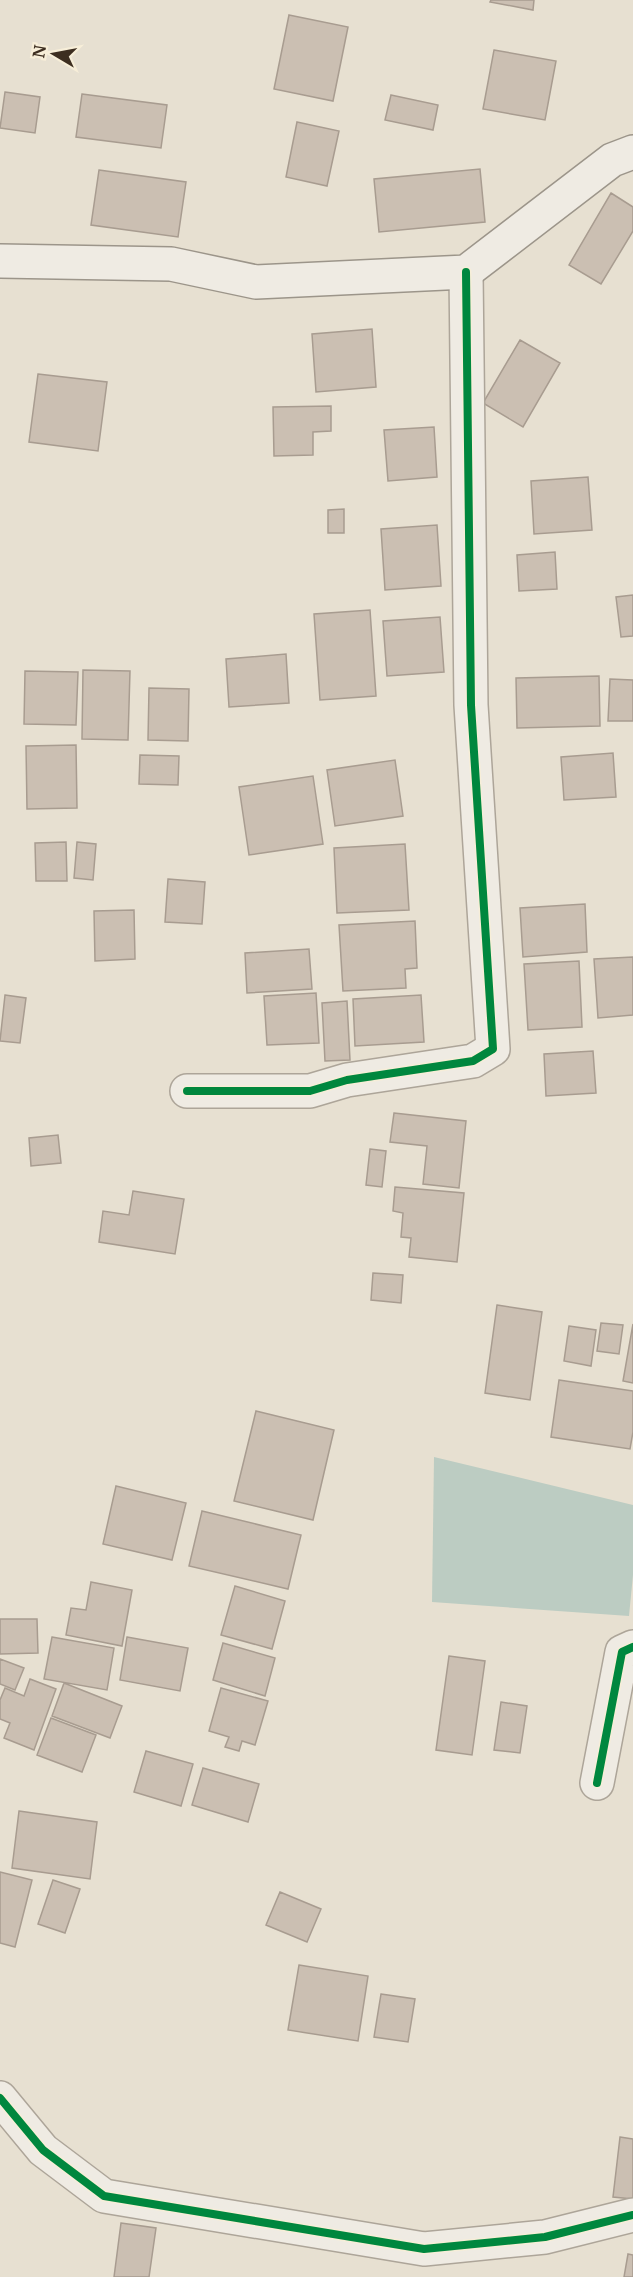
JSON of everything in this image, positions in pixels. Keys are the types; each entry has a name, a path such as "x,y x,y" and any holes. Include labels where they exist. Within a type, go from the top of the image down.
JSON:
{"street":[{"path":"0,261 171,264 256,282 466,272 612,160 633,152"},
{"path":"187,1091 309,1091 347,1080 473,1061 493,1049 471,705 466,272"},
{"path":"597,1783 622,1652 633,1647"},
{"path":"0,2098 43,2150 104,2196 424,2249 545,2237 633,2215"}],"shaded area":[{"path":"434,1457 633,1505 633,1575 629,1616 432,1602"}],"building":[{"path":"491,0 534,0 533,10 490,2"},
{"path":"289,15 348,27 333,101 274,89"},
{"path":"494,50 556,61 545,120 483,109"},
{"path":"5,92 40,97 35,133 0,128"},
{"path":"82,94 167,105 161,148 76,137"},
{"path":"391,95 438,105 433,130 385,120"},
{"path":"297,122 339,131 327,186 286,177"},
{"path":"480,169 485,222 379,232 374,179"},
{"path":"99,170 186,182 178,237 91,225"},
{"path":"611,193 633,207 633,231 601,284 569,265"},
{"path":"372,329 376,387 316,392 312,334"},
{"path":"520,340 560,363 523,427 483,403"},
{"path":"38,374 107,382 98,451 29,442"},
{"path":"331,406 331,431 313,432 313,455 274,456 273,407"},
{"path":"434,427 437,477 388,481 384,430"},
{"path":"588,477 592,530 534,534 531,481"},
{"path":"344,509 344,533 328,533 328,510"},
{"path":"437,525 441,586 385,590 381,529"},
{"path":"555,552 557,589 519,591 517,555"},
{"path":"633,595 633,636 621,637 616,597"},
{"path":"370,610 376,696 320,700 314,614"},
{"path":"440,617 444,672 387,676 383,621"},
{"path":"286,654 289,703 229,707 226,659"},
{"path":"83,670 130,671 128,740 82,739"},
{"path":"25,671 78,672 76,725 24,724"},
{"path":"599,676 600,726 517,728 516,678"},
{"path":"610,679 633,680 633,721 608,721"},
{"path":"149,688 189,689 188,741 148,740"},
{"path":"76,745 77,808 27,809 26,746"},
{"path":"613,753 616,797 564,800 561,757"},
{"path":"140,755 179,756 178,785 139,784"},
{"path":"395,760 403,816 335,826 327,770"},
{"path":"313,776 323,844 249,855 239,787"},
{"path":"66,842 67,881 36,881 35,843"},
{"path":"77,842 96,844 93,880 74,878"},
{"path":"405,844 409,910 337,913 334,848"},
{"path":"168,879 205,882 202,924 165,922"},
{"path":"585,904 587,952 523,957 520,908"},
{"path":"134,910 135,959 95,961 94,911"},
{"path":"415,921 417,968 405,969 406,988 343,991 339,925"},
{"path":"309,949 312,989 247,993 245,953"},
{"path":"633,957 633,1015 598,1018 594,959"},
{"path":"579,961 582,1027 528,1030 524,964"},
{"path":"316,993 319,1043 267,1045 264,996"},
{"path":"5,995 26,998 20,1043 0,1041"},
{"path":"421,995 424,1042 355,1046 353,999"},
{"path":"347,1001 350,1060 325,1061 322,1003"},
{"path":"593,1051 596,1093 546,1096 544,1054"},
{"path":"394,1113 466,1121 459,1188 423,1184 427,1146 390,1142"},
{"path":"58,1135 61,1163 31,1166 29,1138"},
{"path":"370,1149 386,1151 382,1187 366,1185"},
{"path":"395,1187 464,1193 457,1262 409,1257 411,1238 401,1237 403,1213 393,1211"},
{"path":"133,1191 184,1199 175,1254 99,1242 103,1211 129,1215"},
{"path":"373,1273 403,1275 401,1303 371,1300"},
{"path":"497,1305 542,1312 530,1400 485,1393"},
{"path":"601,1323 623,1325 619,1354 597,1351"},
{"path":"633,1324 633,1383 623,1381"},
{"path":"569,1326 596,1330 591,1366 564,1361"},
{"path":"559,1380 633,1391 633,1432 630,1449 551,1437"},
{"path":"256,1411 334,1430 313,1520 234,1501"},
{"path":"116,1486 186,1503 172,1560 103,1544"},
{"path":"202,1511 301,1535 288,1589 189,1566"},
{"path":"91,1582 132,1590 122,1646 66,1635 71,1608 86,1610"},
{"path":"235,1586 285,1601 272,1649 221,1635"},
{"path":"0,1619 37,1619 38,1653 0,1654"},
{"path":"52,1637 114,1648 107,1690 44,1679"},
{"path":"127,1637 188,1648 180,1691 120,1680"},
{"path":"223,1643 275,1658 265,1696 213,1680"},
{"path":"449,1656 485,1661 472,1755 436,1750"},
{"path":"0,1659 24,1668 15,1690 0,1684"},
{"path":"30,1679 56,1689 34,1750 4,1738 10,1723 0,1719 0,1700 5,1688 24,1696"},
{"path":"64,1683 122,1706 110,1738 52,1716"},
{"path":"221,1688 268,1701 255,1745 242,1741 239,1751 225,1747 229,1737 209,1731"},
{"path":"501,1702 527,1706 520,1753 494,1750"},
{"path":"51,1718 96,1735 82,1772 37,1755"},
{"path":"146,1751 193,1764 181,1806 134,1792"},
{"path":"203,1768 259,1784 248,1822 192,1805"},
{"path":"19,1811 97,1822 90,1879 12,1868"},
{"path":"0,1872 32,1880 15,1947 0,1943"},
{"path":"53,1880 80,1889 65,1933 38,1924"},
{"path":"280,1892 321,1909 307,1942 266,1925"},
{"path":"299,1965 368,1976 358,2041 288,2030"},
{"path":"381,1994 415,1999 408,2042 374,2037"},
{"path":"620,2137 633,2139 633,2199 613,2197"},
{"path":"121,2223 156,2228 149,2277 114,2277"},
{"path":"628,2254 633,2255 633,2277 624,2277"}],"cycle path":[{"path":"187,1091 310,1091 347,1080 473,1061 493,1049 471,705 466,272"},
{"path":"597,1783 622,1652 633,1647"},
{"path":"0,2098 43,2150 104,2196 424,2249 545,2237 633,2215"}]}
